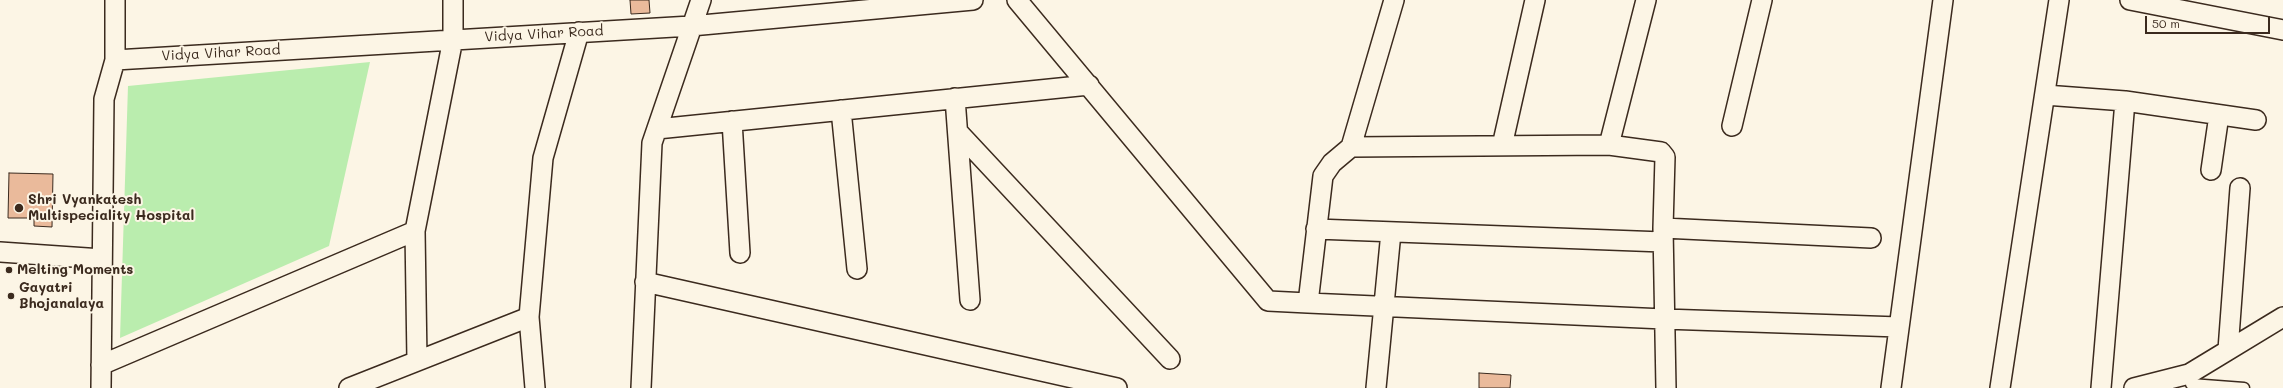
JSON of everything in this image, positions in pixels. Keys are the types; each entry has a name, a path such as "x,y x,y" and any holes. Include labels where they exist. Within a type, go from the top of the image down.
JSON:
{"street":[{"path":"101,388 104,99 115,60 115,0"},
{"path":"417,361 415,231 453,39 452,0"},
{"path":"640,388 652,143 701,0"},
{"name":"Vidya Vihar Road","path":"115,60 691,26 973,0"},
{"path":"1017,0 1268,301 1664,319 1899,327"},
{"path":"1308,303 1323,176 1332,163 1351,147 1394,0"},
{"path":"1502,146 1535,0"},
{"path":"1609,145 1646,0"},
{"path":"1732,126 1762,0"},
{"path":"1891,388 1943,0"},
{"path":"2000,388 2059,0"},
{"path":"2130,0 2283,30"},
{"path":"535,388 528,317 542,158 579,32"},
{"path":"657,129 1089,85"},
{"path":"2045,95 2125,101 2256,120"},
{"path":"955,98 970,300"},
{"path":"2101,388 2125,101"},
{"path":"841,110 857,269"},
{"path":"2212,170 2219,115"},
{"path":"732,121 740,253"},
{"path":"958,132 1170,359"},
{"path":"1351,147 1609,145 1657,150 1661,152 1665,157 1663,235 1666,388"},
{"path":"2228,350 2240,188"},
{"path":"1316,229 1391,232 1871,238"},
{"path":"101,364 415,231"},
{"path":"1376,388 1391,232"},
{"path":"0,252 102,259"},
{"path":"646,282 1117,388"},
{"path":"348,388 528,317"},
{"path":"2134,388 2190,382 2228,350 2283,317"}],"lane":[{"path":"2190,382 2244,388"}],"green space":[{"path":"370,62 329,246 120,338 128,86"}],"building":[{"path":"630,0 649,0 650,13 631,14"},
{"path":"9,173 53,174 52,227 34,226 34,218 8,218"},
{"path":"1479,373 1511,375 1510,388 1479,388"}],"place":[{"name":"Shri Vyankatesh Multispeciality Hospital","path":"19,208"},
{"name":"Melting Moments","path":"9,270"},
{"name":"Gayatri Bhojanalaya","path":"11,296"}]}
